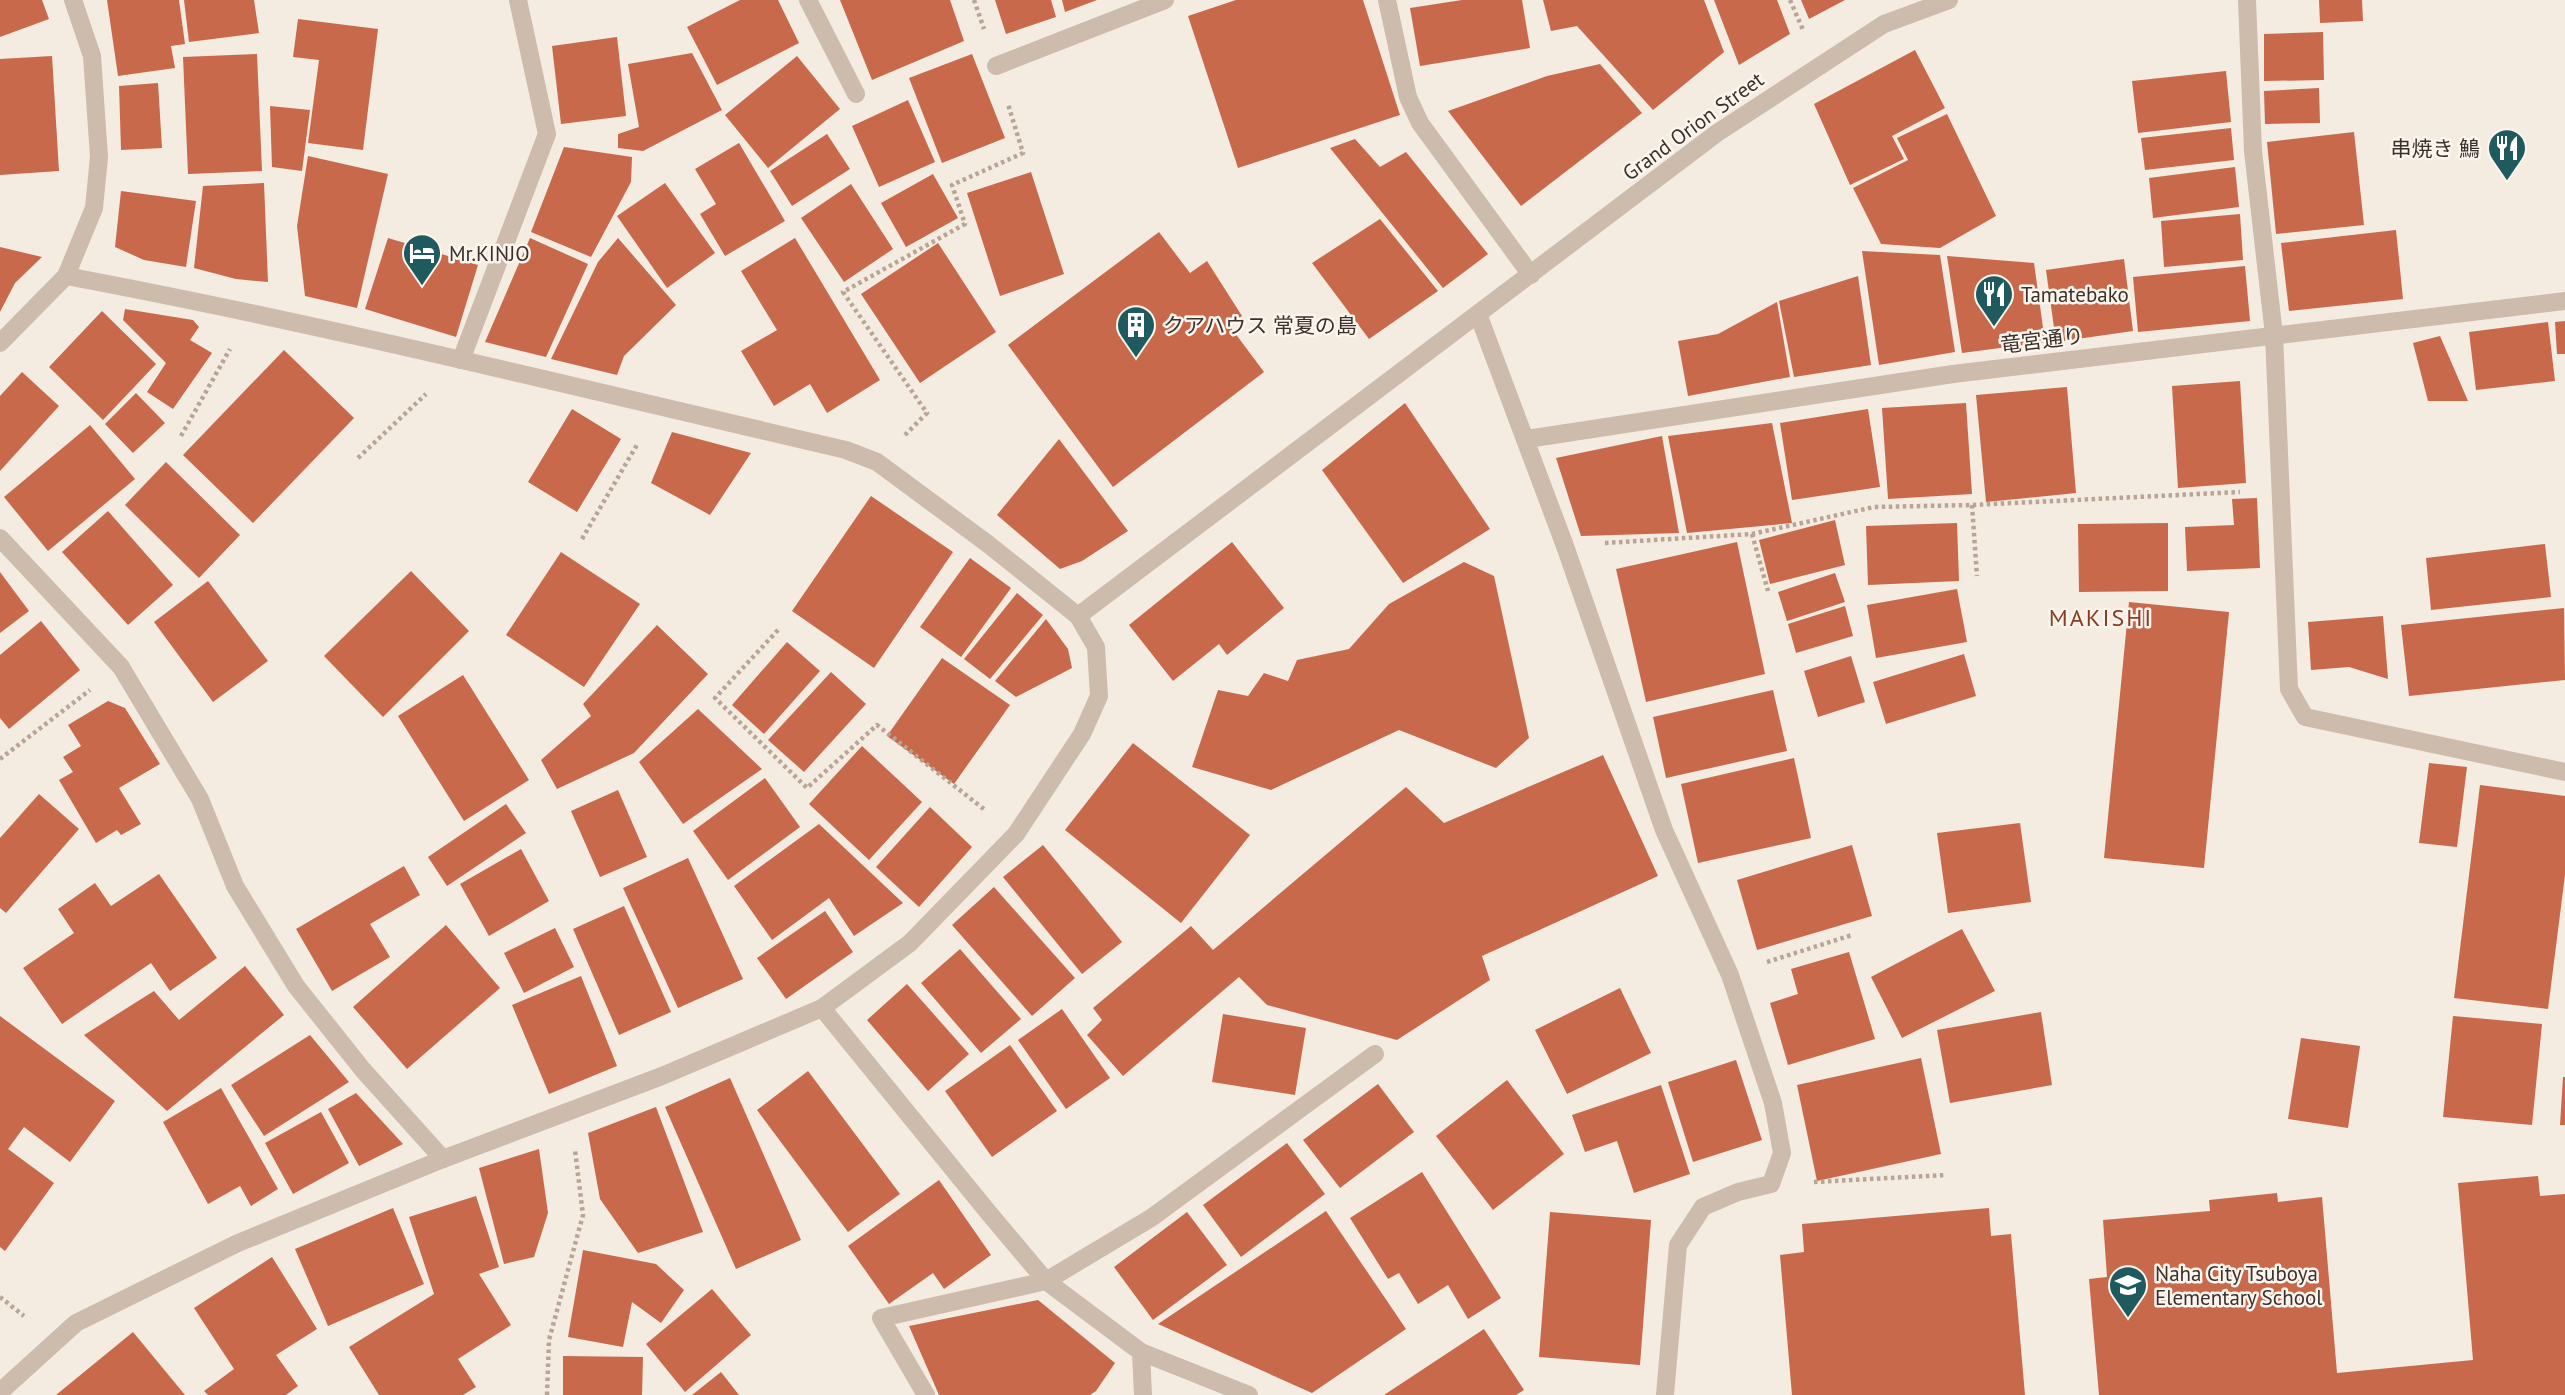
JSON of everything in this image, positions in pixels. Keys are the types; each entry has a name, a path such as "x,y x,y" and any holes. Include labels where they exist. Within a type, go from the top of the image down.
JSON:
{"street":[{"path":"0,343 66,276 94,208 99,157 92,56 74,0"},
{"path":"461,360 547,134 519,0"},
{"path":"808,0 856,94"},
{"path":"996,66 1166,0"},
{"path":"1387,0 1408,97 1420,124 1531,275"},
{"name":"Grand Orion Street","path":"1078,616 1740,118 1884,24 1949,0"},
{"path":"2246,0 2253,150 2274,335 2289,689 2305,717 2565,772"},
{"path":"0,1392 76,1323 238,1243 443,1159 662,1076 822,1008 910,943 1016,834 1082,734 1099,696 1096,647 1078,616 988,544 877,462 846,450 461,360 251,312 66,276"},
{"name":"竜宮通り","path":"1527,439 1953,374 2565,301"},
{"path":"1478,314 1566,546 1664,831 1730,975 1773,1104 1782,1153 1771,1184 1738,1192 1703,1208 1678,1245 1665,1395"},
{"path":"0,538 121,667 200,799 235,886 296,986 363,1070 443,1159"},
{"path":"822,1008 1046,1281 1141,1352 1249,1395"},
{"path":"926,1395 881,1318 1046,1281 1151,1218 1375,1054"},
{"path":"1141,1352 1143,1395"}],"path":[{"path":"877,462 927,413 843,292 965,224 952,185 1023,153 974,0"},
{"path":"181,436 251,312"},
{"path":"358,458 461,360"},
{"path":"582,539 659,406"},
{"path":"1566,546 1752,534 1874,507 2281,490"},
{"path":"1972,505 1977,576"},
{"path":"1752,534 1768,591"},
{"path":"778,630 715,698 807,788 877,725 1016,834"},
{"path":"0,759 121,667"},
{"path":"1730,975 1852,934"},
{"path":"547,1395 549,1340 583,1215 570,1111"},
{"path":"1771,1184 1946,1175"}],"building":[{"path":"0,0 42,0 49,19 0,37"},
{"path":"107,0 179,0 185,44 171,46 175,68 118,76"},
{"path":"184,0 254,0 259,33 189,42"},
{"path":"740,0 778,0 799,43 717,85 687,27"},
{"path":"840,0 950,0 964,41 872,80"},
{"path":"995,0 1051,0 1056,17 1006,34"},
{"path":"1062,0 1097,0 1065,12"},
{"path":"1236,0 1363,0 1400,115 1238,168 1188,16"},
{"path":"1462,0 1522,0 1530,48 1420,66 1410,8"},
{"path":"1543,0 1704,0 1724,52 1653,110 1577,26 1551,31"},
{"path":"1714,0 1777,0 1790,34 1739,65"},
{"path":"1801,0 1845,0 1809,19"},
{"path":"2319,0 2362,0 2363,21 2320,23"},
{"path":"298,19 378,29 363,150 308,143 319,60 293,57"},
{"path":"2323,32 2324,80 2264,81 2264,34"},
{"path":"617,37 626,116 561,124 552,46"},
{"path":"1915,50 1945,108 1892,136 1904,159 1850,185 1814,104"},
{"path":"692,53 722,110 643,151 618,148 618,134 639,127 628,64"},
{"path":"257,54 262,171 188,174 183,57"},
{"path":"972,54 1005,138 942,163 909,78"},
{"path":"52,56 59,171 0,175 0,59"},
{"path":"797,56 840,109 768,168 725,115"},
{"path":"1600,64 1642,113 1521,206 1448,111 1547,76"},
{"path":"2226,71 2231,122 2138,133 2132,81"},
{"path":"158,83 162,148 121,150 119,86"},
{"path":"2319,88 2320,123 2265,124 2264,91"},
{"path":"908,100 935,162 879,187 852,126"},
{"path":"270,106 310,110 302,171 272,167"},
{"path":"1947,114 1996,216 1940,248 1881,244 1853,188 1908,160 1897,138"},
{"path":"2231,128 2234,160 2145,170 2141,138"},
{"path":"2354,132 2364,225 2276,234 2267,142"},
{"path":"827,134 850,169 792,206 770,171"},
{"path":"1355,139 1380,167 1406,152 1488,254 1443,288 1330,148"},
{"path":"739,143 785,221 725,256 700,214 716,204 695,169"},
{"path":"564,147 632,157 631,182 591,257 531,232"},
{"path":"308,156 388,174 357,308 305,296 297,226"},
{"path":"2235,167 2239,207 2153,218 2149,178"},
{"path":"1031,172 1064,274 1000,296 967,193"},
{"path":"933,174 958,218 906,247 881,203"},
{"path":"264,183 268,282 236,279 194,268 203,186"},
{"path":"665,183 715,253 667,288 617,216"},
{"path":"851,184 893,249 844,282 801,218"},
{"path":"121,191 196,201 186,267 144,260 115,247"},
{"path":"2240,214 2243,260 2164,267 2161,221"},
{"path":"1380,219 1438,291 1369,339 1312,263"},
{"path":"2396,230 2403,299 2289,311 2281,243"},
{"name":"クアハウス 常夏の島","path":"1159,232 1190,273 1207,261 1242,316 1229,325 1264,372 1113,487 1008,345"},
{"name":"Mr.KINJO","path":"388,238 478,265 456,337 365,309"},
{"path":"530,238 588,264 546,357 485,342"},
{"path":"618,238 676,305 624,356 617,375 551,359 598,262"},
{"path":"795,238 880,380 827,413 810,384 774,406 741,351 777,330 741,271"},
{"path":"938,243 996,332 920,383 861,294"},
{"path":"0,247 42,257 15,283 0,312"},
{"path":"1862,251 1940,255 1955,352 1879,365"},
{"path":"1947,256 2034,263 2045,342 1962,353"},
{"path":"2124,259 2133,331 2056,342 2046,270"},
{"path":"2245,266 2250,321 2138,332 2133,277"},
{"path":"1858,276 1871,365 1794,377 1779,301"},
{"path":"1777,302 1790,377 1688,396 1678,341 1718,334"},
{"path":"125,309 193,320 199,327 190,340 212,353 173,409 147,392 166,363 123,320"},
{"path":"102,311 156,364 103,420 49,367"},
{"path":"2565,321 2565,354 2557,354 2555,322"},
{"path":"2548,322 2555,381 2476,390 2469,332"},
{"path":"2440,336 2468,401 2428,401 2413,343"},
{"path":"284,350 354,418 253,523 183,455"},
{"path":"22,372 59,406 0,471 0,396"},
{"path":"2240,381 2246,483 2178,488 2172,386"},
{"path":"2067,387 2076,493 1986,502 1976,395"},
{"path":"136,393 165,423 133,453 105,424"},
{"path":"1405,403 1490,529 1403,583 1322,470"},
{"path":"1966,403 1972,494 1888,499 1882,408"},
{"path":"572,409 621,439 577,512 528,482"},
{"path":"1868,409 1880,487 1792,500 1780,423"},
{"path":"1772,423 1792,523 1687,533 1668,436"},
{"path":"90,425 135,479 48,551 4,497"},
{"path":"672,432 751,453 710,515 651,483"},
{"path":"1662,436 1679,533 1581,536 1556,458"},
{"path":"1059,439 1128,531 1082,561 1060,569 997,515"},
{"path":"166,462 240,535 199,578 125,505"},
{"path":"871,496 953,552 874,668 792,611"},
{"path":"2257,498 2260,568 2187,571 2185,527 2234,525 2232,499"},
{"path":"108,511 173,585 128,625 62,552"},
{"path":"1835,520 1845,565 1770,584 1759,540"},
{"path":"1957,523 1959,581 1868,585 1866,526"},
{"path":"2168,523 2168,591 2079,592 2078,524"},
{"path":"1232,542 1284,608 1227,655 1219,644 1173,681 1129,625"},
{"path":"1737,542 1765,674 1646,702 1616,569"},
{"path":"2545,544 2551,597 2431,610 2426,558"},
{"path":"561,552 640,604 584,687 506,635"},
{"path":"970,558 1011,588 961,657 920,627"},
{"path":"1464,562 1494,576 1529,738 1496,768 1399,730 1271,790 1192,767 1218,690 1248,696 1264,673 1288,681 1297,660 1349,649 1389,604"},
{"path":"411,571 469,631 383,717 324,656"},
{"path":"0,572 29,611 0,633"},
{"path":"1835,573 1845,602 1787,621 1778,592"},
{"path":"208,581 268,661 213,702 154,622"},
{"path":"1957,589 1967,642 1876,658 1867,605"},
{"path":"1017,593 1043,615 990,679 964,659"},
{"path":"2129,602 2229,612 2204,868 2104,858"},
{"path":"1845,606 1853,636 1796,653 1788,624"},
{"path":"2564,608 2565,680 2409,696 2401,625"},
{"path":"2383,616 2388,679 2349,667 2311,670 2308,622"},
{"path":"1046,619 1068,649 1072,668 1016,697 995,681"},
{"path":"41,621 80,670 9,729 0,718 0,655"},
{"path":"657,625 708,674 634,753 557,789 541,760 591,716 583,704"},
{"path":"787,642 820,671 764,734 732,705"},
{"path":"1964,654 1976,696 1886,724 1873,682"},
{"path":"1851,656 1865,702 1818,717 1804,671"},
{"path":"942,658 1010,705 954,784 887,736"},
{"path":"831,672 866,704 804,772 768,740"},
{"path":"463,675 529,780 464,821 398,716"},
{"path":"1773,690 1787,751 1666,778 1653,717"},
{"path":"108,701 125,708 160,764 119,788 141,824 121,835 117,830 96,843 59,780 73,772 63,757 81,746 68,725"},
{"path":"698,709 762,769 683,824 639,762"},
{"path":"1133,743 1250,835 1181,923 1065,830"},
{"path":"862,746 922,802 869,860 809,804"},
{"path":"1603,755 1658,876 1482,956 1490,980 1397,1040 1267,1005 1239,977 1123,1076 1087,1035 1102,1020 1093,1008 1191,926 1213,950 1406,787 1444,823"},
{"path":"1794,758 1811,838 1698,863 1681,784"},
{"path":"2429,763 2467,767 2457,847 2419,843"},
{"path":"765,778 800,827 728,880 693,831"},
{"path":"2480,785 2565,796 2565,875 2548,1009 2454,998"},
{"path":"618,790 647,857 600,877 571,811"},
{"path":"39,794 79,829 6,913 0,908 0,838"},
{"path":"506,804 526,833 447,886 428,857"},
{"path":"930,807 972,847 919,907 876,867"},
{"path":"2020,823 2031,902 1948,913 1937,833"},
{"path":"819,824 903,903 854,936 829,898 772,940 734,886"},
{"path":"1043,845 1122,942 1082,974 1003,877"},
{"path":"1852,845 1872,916 1757,950 1737,880"},
{"path":"521,849 549,901 489,936 460,884"},
{"path":"688,858 743,979 678,1008 623,888"},
{"path":"404,866 420,895 370,924 390,957 332,991 296,929"},
{"path":"159,874 217,958 170,991 151,963 62,1024 23,968 74,933 58,909 95,883 111,906"},
{"path":"994,887 1075,978 1032,1016 952,925"},
{"path":"624,906 671,1012 619,1035 573,929"},
{"path":"825,911 853,952 786,999 757,958"},
{"path":"446,925 500,988 407,1069 353,1007"},
{"path":"555,928 574,967 524,993 504,953"},
{"path":"1962,929 1995,991 1902,1038 1871,977"},
{"path":"960,949 1021,1019 981,1053 921,983"},
{"path":"1849,952 1875,1039 1788,1065 1770,1003 1798,994 1791,969"},
{"path":"245,966 284,1015 167,1111 84,1035 154,991 179,1020"},
{"path":"581,976 617,1066 549,1094 512,1005"},
{"path":"907,984 969,1054 928,1091 867,1020"},
{"path":"1620,988 1651,1053 1567,1094 1535,1030"},
{"path":"1062,1009 1110,1078 1066,1109 1018,1040"},
{"path":"2041,1012 2052,1085 1950,1103 1937,1030"},
{"path":"1223,1014 1306,1028 1295,1095 1212,1082"},
{"path":"0,1016 115,1101 70,1162 24,1127 8,1149 54,1183 5,1251 0,1247"},
{"path":"2453,1016 2542,1024 2532,1125 2443,1117"},
{"path":"310,1035 349,1082 264,1136 231,1085"},
{"path":"2301,1038 2360,1046 2348,1128 2288,1119"},
{"path":"1010,1045 1057,1111 992,1157 945,1091"},
{"path":"1921,1058 1941,1154 1817,1181 1797,1085"},
{"path":"1736,1060 1762,1140 1693,1162 1668,1082"},
{"path":"808,1071 900,1194 848,1232 757,1110"},
{"path":"2563,1077 2565,1125 2560,1125"},
{"path":"730,1078 801,1240 736,1269 665,1107"},
{"path":"1507,1080 1564,1154 1493,1210 1436,1136"},
{"path":"1378,1084 1414,1132 1340,1188 1303,1140"},
{"path":"1661,1085 1690,1174 1634,1193 1617,1141 1585,1152 1572,1115"},
{"path":"221,1088 278,1189 251,1206 240,1186 208,1204 163,1122"},
{"path":"356,1093 403,1144 359,1166 328,1109"},
{"path":"656,1107 703,1232 638,1253 600,1199 588,1133"},
{"path":"321,1112 349,1163 293,1194 265,1143"},
{"path":"1287,1143 1325,1194 1241,1257 1203,1205"},
{"path":"539,1149 548,1213 534,1257 504,1264 479,1168"},
{"path":"1422,1172 1501,1298 1468,1319 1448,1285 1418,1304 1399,1273 1388,1279 1350,1218"},
{"path":"2538,1176 2540,1196 2565,1194 2565,1395 2099,1395 2089,1279 2107,1277 2103,1220 2210,1211 2209,1200 2277,1193 2278,1202 2322,1197 2337,1373 2473,1360 2458,1183"},
{"path":"939,1180 991,1255 944,1289 933,1273 889,1304 848,1246"},
{"path":"476,1196 499,1267 479,1274 511,1325 458,1359 476,1387 463,1395 379,1395 349,1347 434,1294 409,1217"},
{"path":"393,1208 424,1284 328,1326 295,1249"},
{"path":"1989,1208 1991,1236 2011,1234 2025,1395 1792,1395 1780,1255 1804,1252 1802,1224"},
{"path":"1326,1211 1406,1329 1312,1393 1158,1324"},
{"path":"1187,1212 1227,1265 1153,1320 1114,1267"},
{"path":"1550,1212 1651,1220 1640,1365 1539,1357"},
{"path":"583,1250 656,1264 684,1290 661,1323 632,1302 623,1347 568,1337"},
{"path":"272,1257 317,1329 276,1355 298,1386 286,1395 208,1395 204,1391 234,1369 194,1308"},
{"path":"712,1289 751,1335 685,1392 646,1344"},
{"path":"1038,1300 1115,1363 1096,1391 1090,1395 939,1395 909,1326"},
{"path":"1484,1329 1524,1390 1516,1395 1384,1395"},
{"path":"133,1332 185,1395 56,1395"},
{"path":"563,1356 643,1357 642,1395 563,1395"},
{"path":"721,1372 739,1395 692,1395"}],"place":[{"name":"串焼き 鷠","path":"2507,182"},
{"name":"Mr.KINJO","path":"422,287"},
{"name":"Tamatebako","path":"1994,328"},
{"name":"クアハウス 常夏の島","path":"1136,359"},
{"name":"Naha City Tsuboya Elementary School","path":"2128,1319"}],"district":[{"name":"MAKISHI","path":"2101,617"}]}
